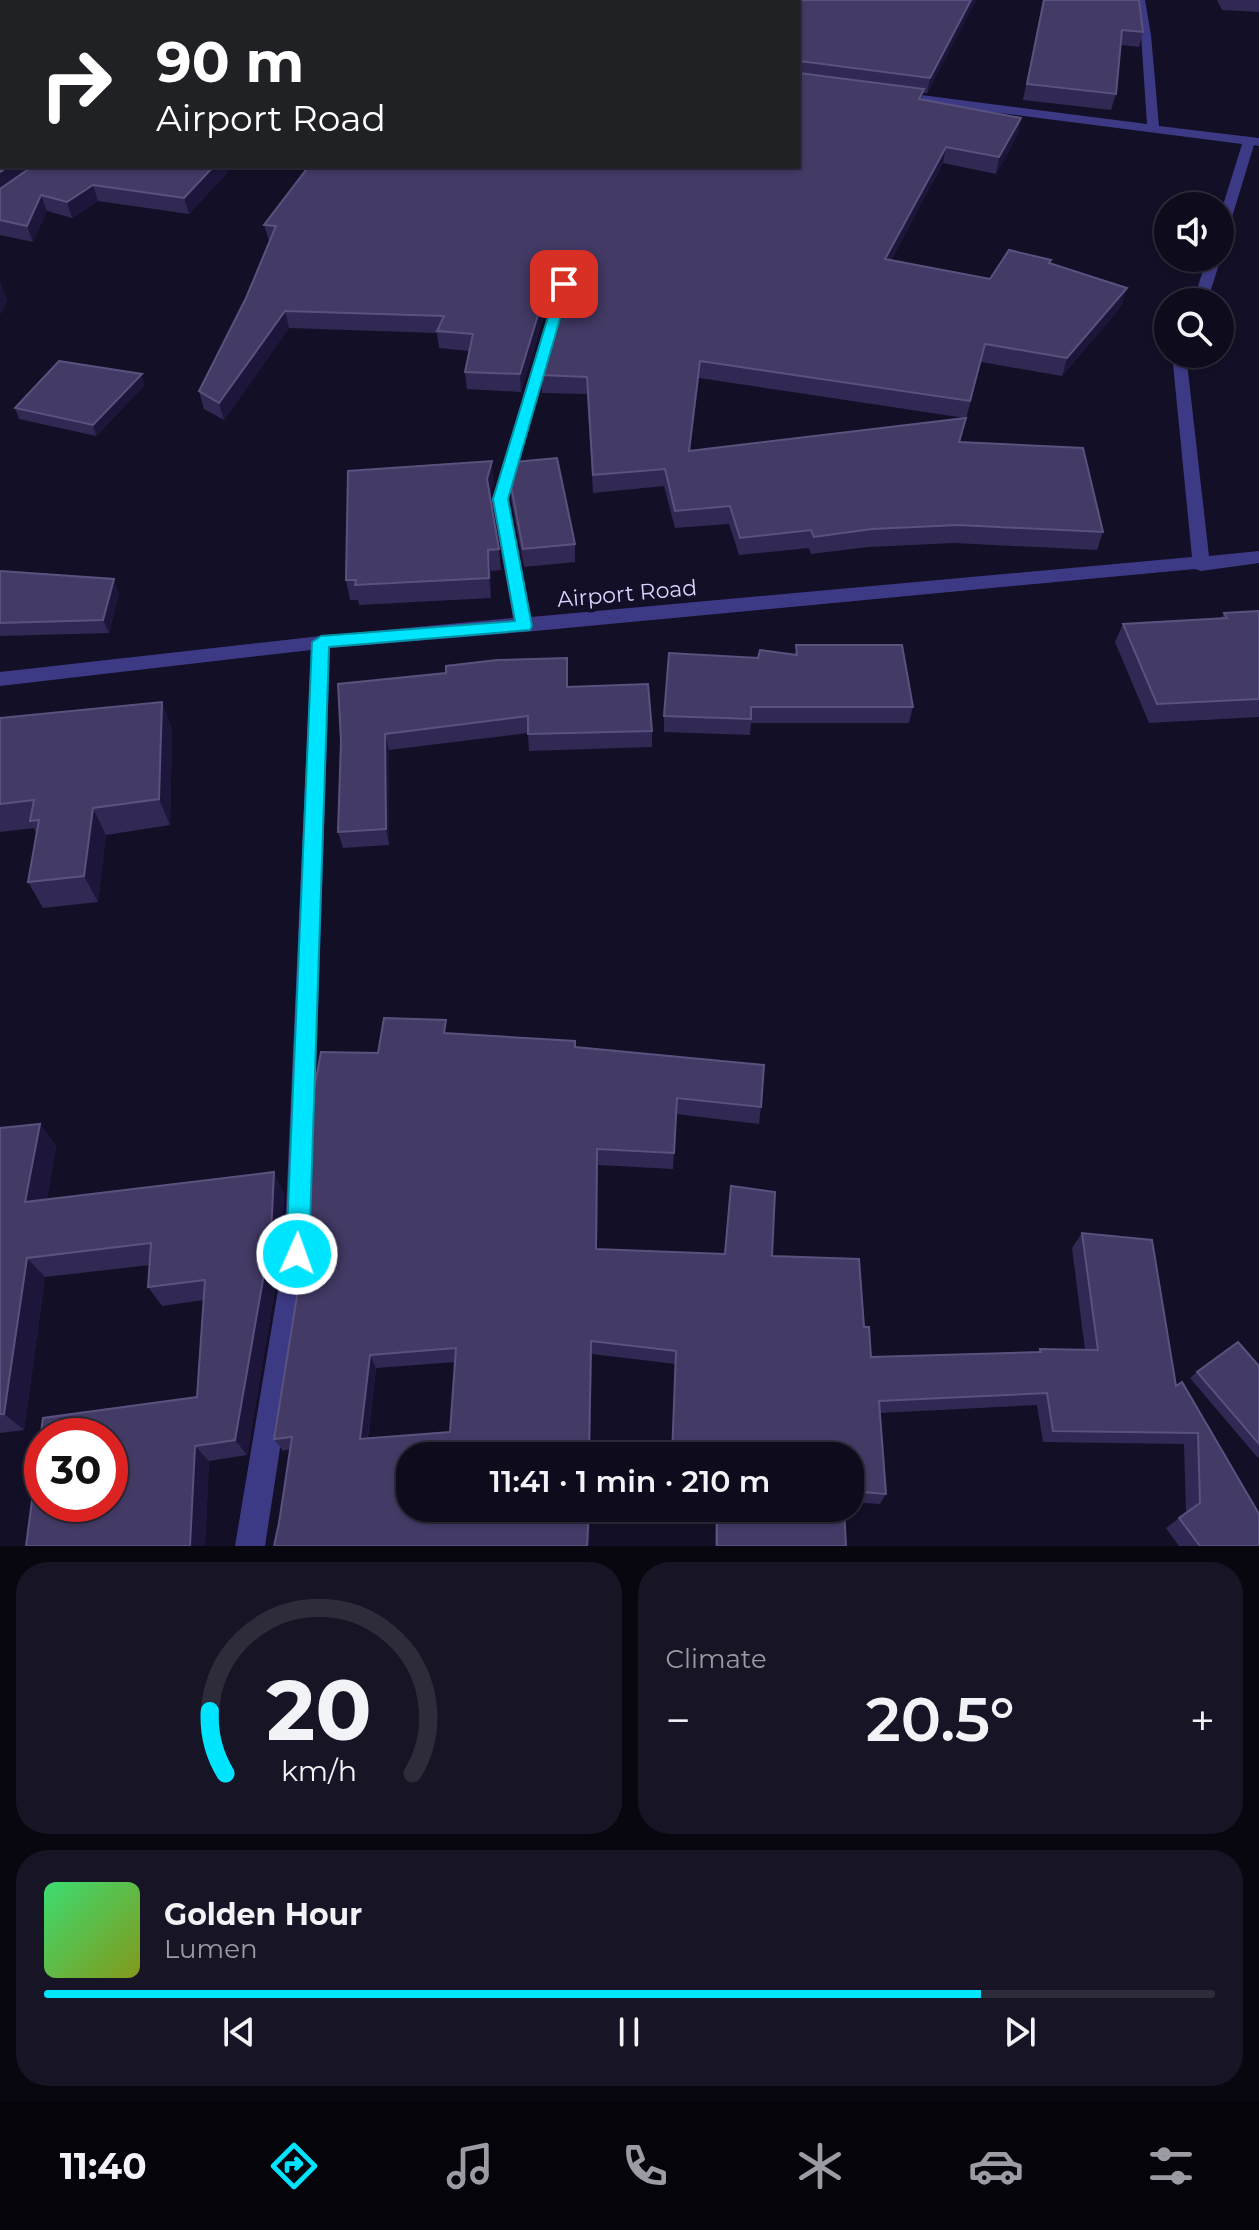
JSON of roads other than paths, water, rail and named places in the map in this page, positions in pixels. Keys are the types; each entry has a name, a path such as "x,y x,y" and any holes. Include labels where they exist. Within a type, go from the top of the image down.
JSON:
{"street":[{"path":"1140,0 1146,35 1153,128"},
{"path":"891,95 1254,142 1234,198"},
{"path":"524,626 500,499 564,284"},
{"path":"1180,368 1201,565"},
{"name":"Airport Road","path":"0,679 321,642 1201,565 1259,557"},
{"path":"250,1546 297,1254 321,642"}]}
